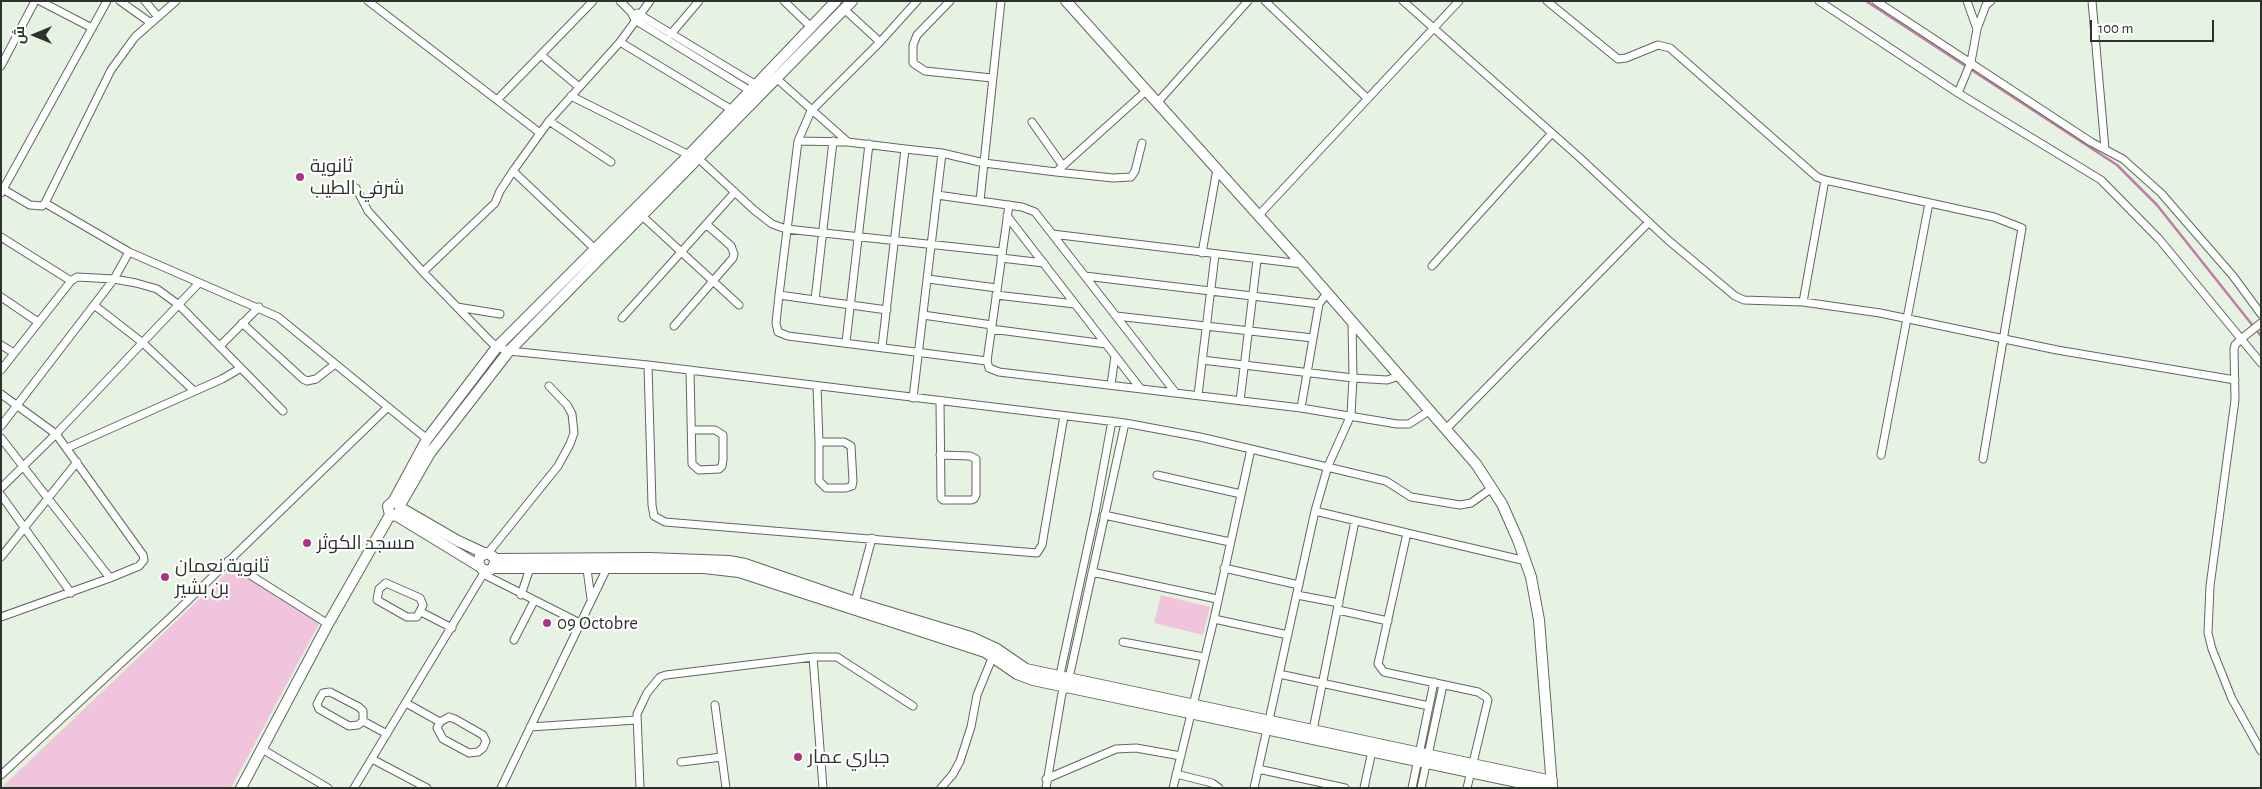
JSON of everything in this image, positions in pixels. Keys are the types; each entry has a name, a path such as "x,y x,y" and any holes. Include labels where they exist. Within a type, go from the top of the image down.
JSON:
{"main road":[{"path":"241,788 328,624 430,453 509,350 639,212 757,91 836,1"},
{"path":"1066,1 1302,264 1476,464 1502,504 1532,577 1539,620 1549,786 1423,758 1313,730 1269,724"},
{"path":"694,157 732,110 776,78 848,5"},
{"path":"396,509 427,439 497,347 595,249 639,212"},
{"path":"396,509 458,541 487,564 530,568 704,568 739,572 966,646 993,656 1024,677 1269,724 1372,751 1423,758"},
{"path":"487,564 649,558 729,561 745,564 855,602 971,637 997,649 1026,669 1063,683"}],"street":[{"path":"1,66 36,1"},
{"path":"40,1 92,28"},
{"path":"107,1 2,190 30,205 42,206 45,203 111,70 135,37 176,1"},
{"path":"120,1 151,23"},
{"path":"145,1 158,17"},
{"path":"368,1 540,133"},
{"path":"497,100 593,1"},
{"path":"620,1 631,12 635,20 757,91"},
{"path":"424,272 495,202 513,172 549,121 620,42 650,1"},
{"path":"672,34 699,1"},
{"path":"784,1 811,28"},
{"path":"917,1 880,42 811,111 798,141 776,323 778,332 788,336 987,361"},
{"path":"950,1 917,35 913,45 913,63 925,71 992,78"},
{"path":"980,201 1001,1"},
{"path":"1157,103 1248,1"},
{"path":"1265,1 1368,99"},
{"path":"1403,1 1649,222 1735,296 1744,300 1803,302 1905,318 2004,339 2235,380"},
{"path":"1258,216 1459,1"},
{"path":"1547,1 1608,53 1618,59 1626,58 1658,45 1670,48 1817,177 1994,217 2022,228 1983,459"},
{"path":"1819,1 1958,93 2101,180 2159,239 2261,363"},
{"path":"1967,1 1976,29"},
{"path":"1958,93 1971,62 1976,29 1986,5 1991,1"},
{"path":"2092,1 2105,150"},
{"path":"1879,2 2105,150 2123,159 2161,193 2233,276 2261,314"},
{"path":"848,5 880,42"},
{"path":"631,12 640,13 757,91"},
{"path":"620,42 732,110"},
{"path":"541,55 579,87"},
{"path":"776,78 848,142"},
{"path":"1056,172 1146,91"},
{"path":"571,96 694,157 772,224 786,229 1002,255 1044,263"},
{"path":"549,121 611,162"},
{"path":"1032,122 1063,166"},
{"path":"1432,266 1552,133"},
{"path":"798,141 833,141 906,148 942,153 984,163 1112,178 1131,177 1135,172 1142,143"},
{"path":"815,300 833,141"},
{"path":"846,342 869,144"},
{"path":"882,347 906,148"},
{"path":"914,398 942,153"},
{"path":"1202,253 1217,169"},
{"path":"513,172 595,249"},
{"path":"1803,302 1824,180"},
{"path":"356,188 368,211 497,347 509,350 1125,423 1200,437 1328,466 1386,481 1411,497 1460,506 1471,503 1492,488"},
{"path":"622,318 735,192"},
{"path":"937,195 1030,208 1035,212 1175,392"},
{"path":"45,203 129,252 278,317 427,439"},
{"path":"1881,455 1905,318 1929,203"},
{"path":"1009,205 987,361 989,368 999,372 1302,408 1404,425 1409,424 1430,410"},
{"path":"639,212 739,305"},
{"path":"1007,216 1140,388"},
{"path":"1446,429 1649,222"},
{"path":"674,326 729,264 734,254 731,246 706,224"},
{"path":"1052,234 1302,264"},
{"path":"1,237 71,281"},
{"path":"1,426 114,279 129,252"},
{"path":"1198,395 1215,255"},
{"path":"1240,401 1257,260"},
{"path":"1085,276 1319,304"},
{"path":"1,370 71,281 77,277 114,279 157,290 179,304 283,411"},
{"path":"928,279 1075,304"},
{"path":"1,488 56,434 199,283"},
{"path":"1302,408 1319,304 1327,293"},
{"path":"778,295 887,310"},
{"path":"1,297 38,322"},
{"path":"94,305 143,343 194,391"},
{"path":"220,346 258,307"},
{"path":"457,307 500,314"},
{"path":"923,315 1106,344"},
{"path":"1116,316 1313,338"},
{"path":"1254,788 1315,511 1328,466 1350,415 1353,378 1352,322"},
{"path":"242,323 303,379 316,379 335,364"},
{"path":"2261,323 2240,339 2235,345 2234,350 2235,400 2210,586 2208,633 2218,665 2232,699 2261,751"},
{"path":"1,345 14,353"},
{"path":"1111,385 1115,356"},
{"path":"1202,360 1353,378 1387,380 1400,376"},
{"path":"648,365 652,505 654,516 665,522 1037,553 1042,546 1064,416"},
{"path":"67,448 241,368"},
{"path":"690,370 692,464 699,470 719,469 722,466 723,460 723,435 715,430 692,430"},
{"path":"354,788 452,628 487,564 558,466 570,444 574,433 572,414 568,405 549,386"},
{"path":"817,386 818,442 821,484 826,488 846,488 852,486 851,446 844,442 818,442"},
{"path":"1,394 56,434 143,555 144,560 139,566 110,578 1,617"},
{"path":"940,401 940,455 942,499 974,499 976,495 976,459 970,456 940,455"},
{"path":"1,775 67,715 388,408"},
{"path":"1046,788 1063,683 1112,421"},
{"path":"1063,683 1092,572 1125,423"},
{"path":"1,438 110,578"},
{"path":"1173,788 1214,619 1251,449"},
{"path":"1,557 77,462"},
{"path":"1157,475 1241,494"},
{"path":"1,496 71,593"},
{"path":"1315,511 1526,561"},
{"path":"1104,515 1230,542"},
{"path":"1313,730 1355,521"},
{"path":"1407,533 1378,664 1379,669 1384,672 1478,692 1483,694 1488,700 1467,788"},
{"path":"855,602 872,538"},
{"path":"228,561 328,624"},
{"path":"487,564 521,594 580,624"},
{"path":"521,594 530,568"},
{"path":"587,568 591,600"},
{"path":"500,788 607,568"},
{"path":"1224,568 1299,585"},
{"path":"1092,572 1217,599"},
{"path":"389,584 420,598 423,605 421,612 417,617 407,617 377,600 379,589 382,585 389,584"},
{"path":"1297,595 1388,621"},
{"path":"514,640 534,601"},
{"path":"421,612 452,628"},
{"path":"1214,619 1288,635"},
{"path":"1123,642 1204,657"},
{"path":"640,788 637,720 641,704 647,693 660,677 666,675 829,656 844,660 913,706"},
{"path":"942,788 960,761 971,727 977,695 993,656"},
{"path":"813,658 822,788"},
{"path":"1279,674 1429,706"},
{"path":"1421,788 1429,706 1434,682"},
{"path":"1412,788 1423,758 1443,685"},
{"path":"330,692 363,711 362,721 358,725 349,726 319,709 317,704 323,693 330,692"},
{"path":"406,704 440,722"},
{"path":"715,705 726,788"},
{"path":"449,717 455,719 483,734 486,741 478,752 469,753 443,739 437,728 440,722 449,717"},
{"path":"530,727 637,720"},
{"path":"362,721 387,734"},
{"path":"1046,779 1116,749 1136,748 1181,756"},
{"path":"262,749 329,787"},
{"path":"1364,788 1372,751"},
{"path":"681,762 722,757"},
{"path":"372,759 427,788"},
{"path":"1258,769 1345,788"},
{"path":"1176,774 1212,783 1219,788"}],"shaded area":[{"path":"233,567 320,622 231,788 1,788"},
{"path":"1161,595 1210,607 1203,635 1154,623"}],"waterway":[{"path":"1866,1 2117,165 2157,205 2261,336"}],"place":[{"name":"ثانوية شرفي الطيب","path":"300,177"},
{"name":"مسجد الكوثر","path":"307,543"},
{"name":"ثانوية نعمان بن بشير","path":"165,577"},
{"name":"09 Octobre","path":"547,623"},
{"name":"جباري عمار","path":"798,757"}]}
